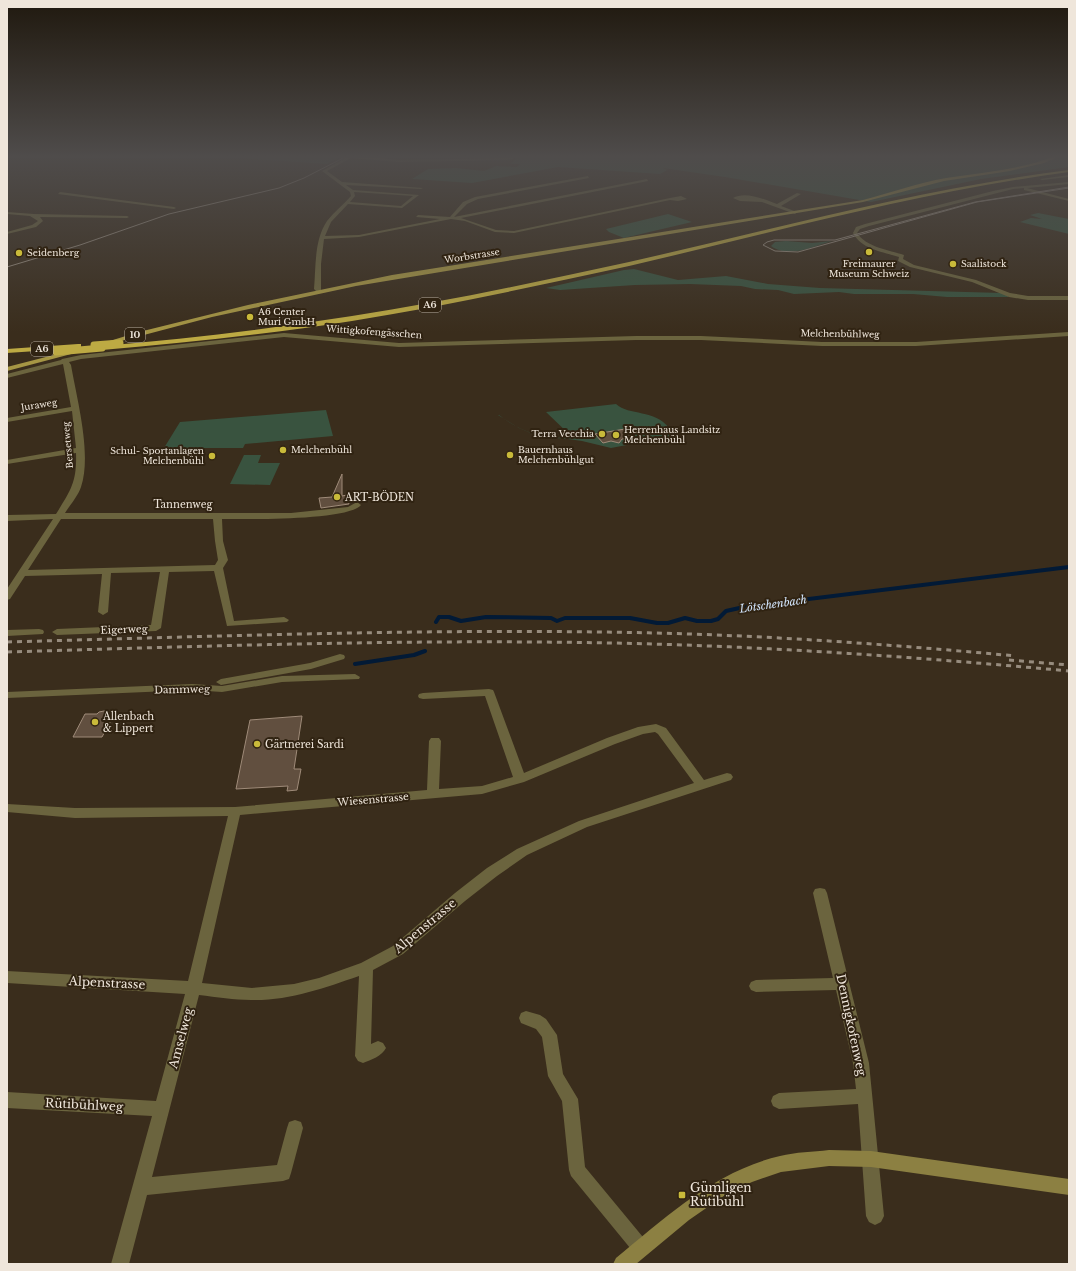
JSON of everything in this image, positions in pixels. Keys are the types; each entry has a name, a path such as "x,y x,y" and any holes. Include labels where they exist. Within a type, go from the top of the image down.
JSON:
{"highway":[{"name":"A6","path":"7,351 120,343 272,326 427,302 552,277 829,214"},
{"name":"A6","path":"7,355 102,348 266,331 418,307 557,280 845,214"}],"main road":[{"name":"Worbstrasse","path":"7,369 201,318 318,291 392,277 787,214"}],"street":[{"path":"25,214 127,217"},
{"path":"318,291 319,256 323,238 330,222 337,214"},
{"path":"452,218 455,214"},
{"path":"323,238 363,235 471,214"},
{"path":"418,216 466,220 496,232 511,232 596,214"},
{"path":"908,214 867,225 856,230 855,235 859,239 869,244 902,256 900,259 906,264 959,276 1009,295 1028,298 1069,298"},
{"path":"7,233 38,224 41,219 34,215"},
{"name":"Melchenbühlweg","path":"611,339 730,338 822,344 916,344 1069,334"},
{"name":"Wittigkofengässchen","path":"64,360 284,335 399,345 611,339"},
{"path":"7,376 64,360"},
{"name":"Bersetweg","path":"22,573 79,482 81,466 74,409 68,365 64,360"},
{"name":"Juraweg","path":"7,420 74,409"},
{"path":"7,462 79,450"},
{"name":"Tannenweg","path":"7,518 59,516 291,516 350,509 357,505"},
{"path":"217,515 223,560 218,568 230,624 284,620"},
{"path":"7,597 22,573 218,568"},
{"name":"Eigerweg","path":"56,632 156,628 165,570"},
{"name":"Eigerweg","path":"104,612 107,572"},
{"path":"7,633 39,632"},
{"path":"192,687 311,666 340,657"},
{"name":"Dammweg","path":"7,695 192,687 222,689 282,679 355,676"},
{"path":"423,696 489,692 520,779"},
{"name":"Wiesenstrasse","path":"7,808 75,813 235,811 482,790 520,779 611,740 642,730 656,728 662,731 701,784"},
{"path":"433,794 435,741"},
{"name":"Alpenstrasse","path":"7,977 194,988 252,994 294,990 319,984 366,967 398,950 460,897 492,872 522,852 583,824 701,784 727,777"},
{"name":"Amselweg","path":"120,1264 194,988 235,811"},
{"name":"Dennigkofenweg","path":"820,892 861,1063 866,1096 875,1216"},
{"path":"366,967 363,1056 378,1048"},
{"path":"756,986 842,984"},
{"path":"526,1018 535,1020 549,1035 556,1076 570,1099 578,1170 641,1248"},
{"path":"779,1101 866,1096"},
{"name":"Rütibühlweg","path":"7,1100 162,1109"},
{"path":"141,1187 283,1173 295,1128"},
{"path":"622,1264 704,1199 722,1187 750,1174 781,1164 830,1158 871,1159 1069,1187"}],"green space":[{"path":"667,214 692,222 624,238 609,232 606,229"},
{"path":"1045,214 1069,219 1069,234 1020,222 1031,218 1042,219 1030,215"},
{"path":"786,241 812,243 832,241 810,248 793,251 778,250 771,246 775,242"},
{"path":"634,269 678,280 726,276 768,284 820,288 1003,293 1008,295 1008,297 947,297 913,294 854,294 839,292 794,294 778,290 755,289 741,286 690,284 635,285 560,290 546,288"},
{"path":"616,404 621,408 657,418 669,428 669,437 611,448 562,438 572,437 546,412"},
{"path":"326,410 333,436 245,444 243,448 164,448 180,422"},
{"path":"244,455 261,455 258,463 280,463 270,485 230,484"}],"building":[{"name":"Herrenhaus Landsitz Melchenbühl","path":"625,429 634,438 622,439 619,443 611,441 603,443 595,434"},
{"name":"ART-BÖDEN","path":"342,474 342,496 347,495 349,504 321,508 319,498 332,497"},
{"name":"Allenbach & Lippert","path":"104,711 116,711 102,737 73,737 85,714 97,714"},
{"name":"Gärtnerei Sardi","path":"302,716 294,769 301,769 297,790 287,791 288,786 236,789 250,720"}],"waterway":[{"name":"Lötschenbach","path":"436,622 439,617 449,617 461,621 486,617 551,618 557,621 565,618 630,618 657,623 668,623 685,618 697,621 711,621 718,619 726,611 744,607 1069,567"},
{"name":"Lötschenbach","path":"355,664 414,655 425,651"}],"tram line":[{"path":"7,267 80,245 168,214"},
{"path":"930,214 835,240 774,240 763,245 775,251 798,252 933,214"}],"railway":[{"path":"7,642 332,633 494,631 656,633 791,639 1016,656"},
{"path":"7,652 233,645 460,642 668,644 840,653 1069,671"},
{"path":"1009,660 1069,665"}],"place":[{"name":"Freimaurer Museum Schweiz","path":"869,252"},
{"name":"Seidenberg","path":"19,253"},
{"name":"Saalistock","path":"953,264"},
{"name":"A6 Center Muri GmbH","path":"250,317"},
{"name":"Terra Vecchia","path":"602,434"},
{"name":"Herrenhaus Landsitz Melchenbühl","path":"616,435"},
{"name":"Melchenbühl","path":"283,450"},
{"name":"Bauernhaus Melchenbühlgut","path":"510,455"},
{"name":"Schul- Sportanlagen Melchenbühl","path":"212,456"},
{"name":"ART-BÖDEN","path":"337,497"},
{"name":"Allenbach & Lippert","path":"95,722"},
{"name":"Gärtnerei Sardi","path":"257,744"},
{"name":"Gümligen Rütibühl","path":"682,1195"}]}
